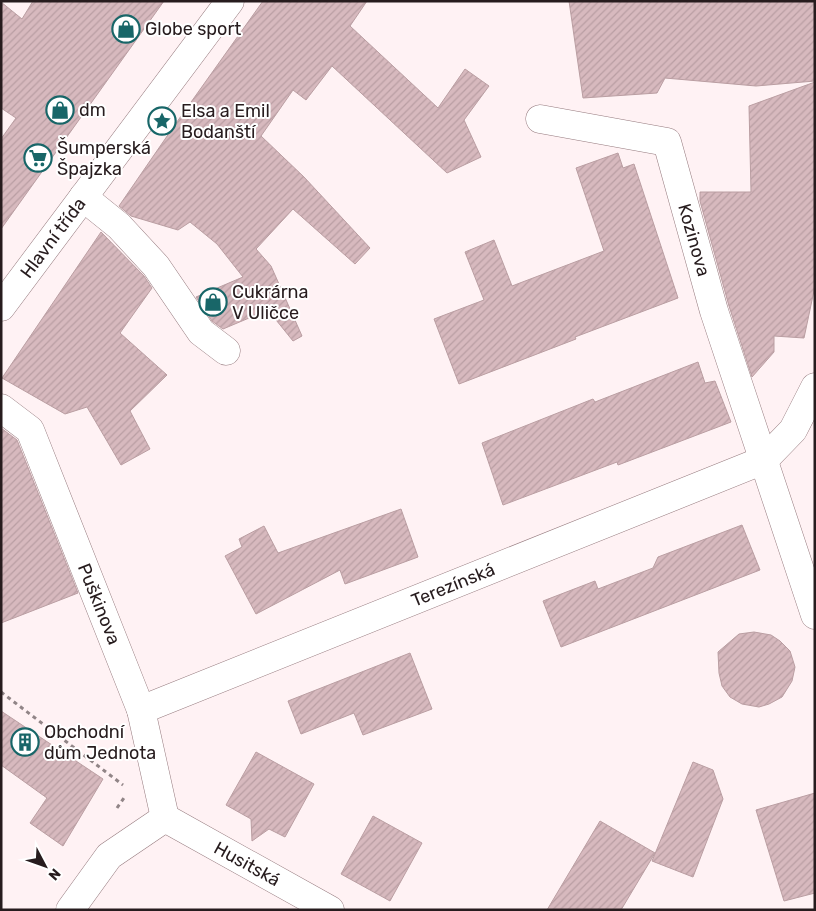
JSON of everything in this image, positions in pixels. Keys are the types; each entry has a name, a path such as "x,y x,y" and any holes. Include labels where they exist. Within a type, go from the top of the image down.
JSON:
{"street":[{"name":"Hlavní třída","path":"5,293 83,197 230,1"},
{"name":"Kozinova","path":"540,120 667,142 714,311 815,615"},
{"path":"83,197 119,226 156,266 200,332 226,351"},
{"path":"764,460 793,430 815,387"},
{"name":"Puškinova","path":"1,408 30,430 141,710 165,818"},
{"name":"Terezínská","path":"141,710 764,460"},
{"path":"70,910 109,856 165,818"},
{"name":"Husitská","path":"165,818 330,910"}],"path":[{"path":"1,692 165,818"}],"building":[{"path":"33,1 164,1 1,229 1,139 16,118 1,108 1,2 22,19"},
{"path":"263,1 367,1 350,26 438,108 465,69 489,86 464,120 481,157 447,173 332,66 306,100 293,90 261,136 304,177 370,248 355,264 293,209 256,249 271,266 302,336 293,341 268,310 223,329 212,321 196,297 243,277 217,244 190,222 178,230 131,216 119,206"},
{"path":"569,1 815,1 815,81 756,86 665,78 657,93 583,98"},
{"path":"815,82 815,286 804,338 774,336 774,352 752,377 729,306 700,201 700,192 751,192 749,106"},
{"path":"618,153 623,168 634,164 678,298 459,384 434,319 484,300 465,252 494,240 512,286 604,251 576,168"},
{"path":"101,232 144,276 152,288 120,333 167,375 130,411 150,449 121,465 87,407 65,414 2,378"},
{"path":"698,362 705,383 715,381 731,422 618,465 617,462 503,505 482,443 593,399 595,402"},
{"path":"1,428 17,440 78,593 1,623"},
{"path":"401,509 418,557 345,584 340,570 256,614 225,556 242,547 239,539 264,526 278,553"},
{"path":"742,525 760,570 561,647 543,601 595,581 598,589 653,568 658,557"},
{"path":"754,632 771,635 780,641 790,651 795,667 792,681 782,697 759,707 742,704 730,697 722,686 719,673 718,652 739,634"},
{"path":"410,653 432,709 363,735 354,713 301,734 288,701"},
{"name":"Obchodní dům Jednota","path":"1,711 103,779 63,846 30,823 47,798 1,765"},
{"path":"256,752 314,784 285,837 269,829 252,841 251,819 226,805"},
{"path":"693,762 713,770 723,799 693,877 652,861"},
{"path":"815,793 815,893 784,901 756,810"},
{"path":"373,816 422,843 390,901 341,874"},
{"path":"600,821 655,853 621,910 547,910"}],"place":[{"name":"Globe sport","path":"126,29"},
{"name":"dm","path":"60,110"},
{"name":"Elsa a Emil Bodanští","path":"162,121"},
{"name":"Šumperská Špajzka","path":"38,158"},
{"name":"Cukrárna V Uličce","path":"213,302"},
{"name":"Obchodní dům Jednota","path":"25,742"}]}
